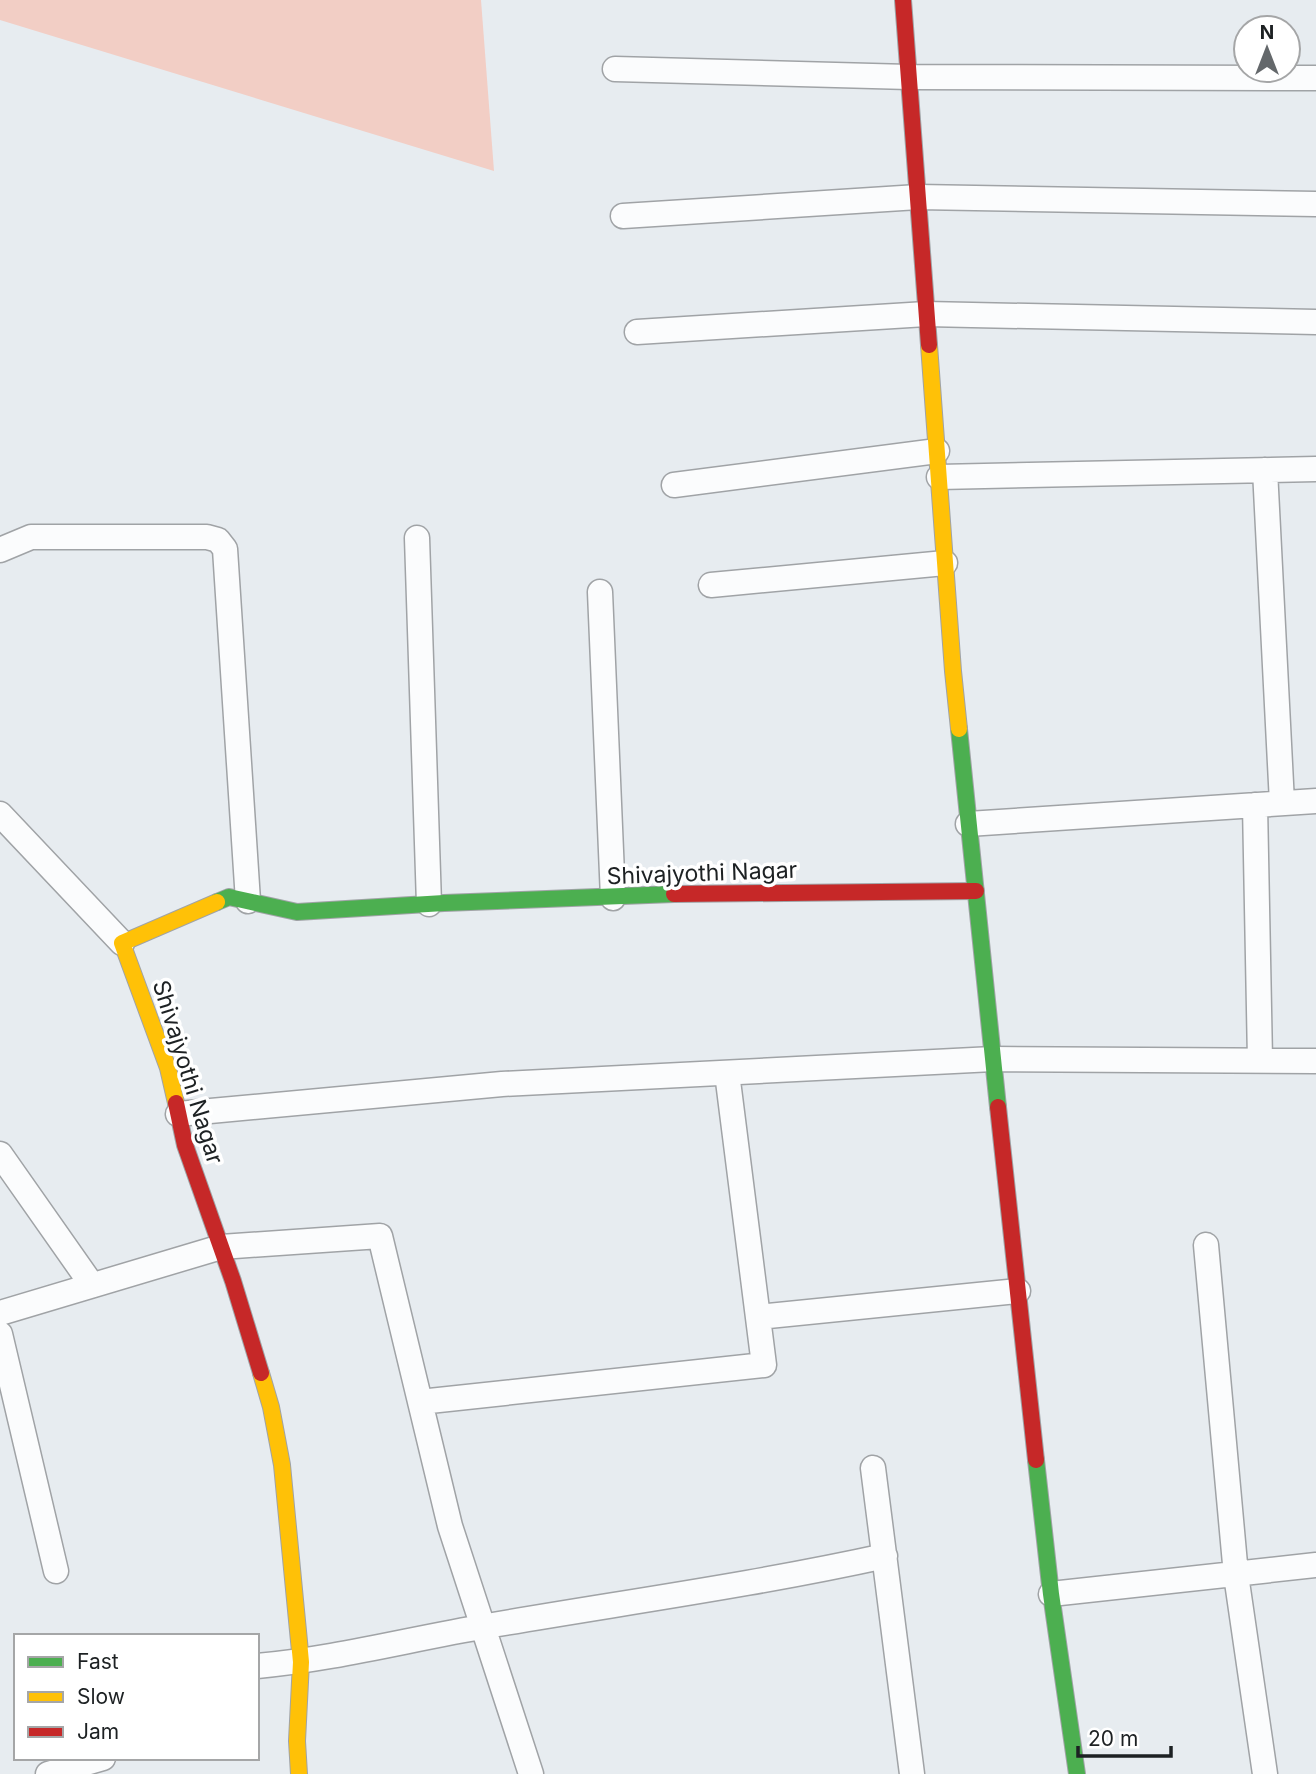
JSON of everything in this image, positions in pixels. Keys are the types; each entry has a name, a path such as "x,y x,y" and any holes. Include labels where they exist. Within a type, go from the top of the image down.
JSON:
{"street":[{"path":"903,0 953,671 968,824 1051,1594 1077,1774"},
{"path":"615,69 909,77 1316,78"},
{"path":"623,216 918,197 1316,204"},
{"path":"637,332 926,314 1316,322"},
{"path":"674,485 937,451"},
{"path":"939,477 1316,469"},
{"path":"1265,470 1282,803"},
{"path":"0,550 31,537 207,537 218,540 225,549 248,901"},
{"path":"418,538 429,904"},
{"path":"711,585 945,563"},
{"path":"600,592 613,898"},
{"path":"968,824 1316,801"},
{"path":"1255,804 1260,1060"},
{"path":"0,814 122,943"},
{"name":"Shivajyothi Nagar","path":"299,1774 297,1741 301,1662 282,1465 271,1407 186,1145 168,1068 122,943 229,897 297,912 429,904 736,893 975,891"},
{"path":"178,1114 502,1084 993,1059 1316,1061"},
{"path":"420,1402 764,1365 727,1073"},
{"path":"0,1154 92,1285"},
{"path":"0,1313 221,1247 380,1236 450,1526 531,1774"},
{"path":"1206,1245 1236,1575 1265,1774"},
{"path":"758,1317 1018,1291"},
{"path":"0,1334 56,1571"},
{"path":"873,1468 912,1774"},
{"path":"259,1666 301,1662 483,1626 804,1574 884,1556"},
{"path":"1051,1594 1316,1565"},
{"path":"48,1774 96,1760"}],"shaded area":[{"path":"0,0 481,0 494,171 0,20"}],"traffic: fast":[{"path":"959,729 998,1107"},
{"path":"217,902 229,897 297,912 674,894"},
{"path":"1036,1460 1051,1594 1077,1774"}],"traffic: slow":[{"path":"929,345 959,729"},
{"path":"176,1103 168,1068 122,943 217,902"},
{"path":"261,1373 271,1407 282,1465 301,1662 297,1741 299,1774"}],"traffic: jam":[{"path":"903,0 929,345"},
{"path":"674,894 976,891"},
{"path":"176,1103 185,1145 233,1281 261,1373"},
{"path":"998,1107 1036,1460"}]}
